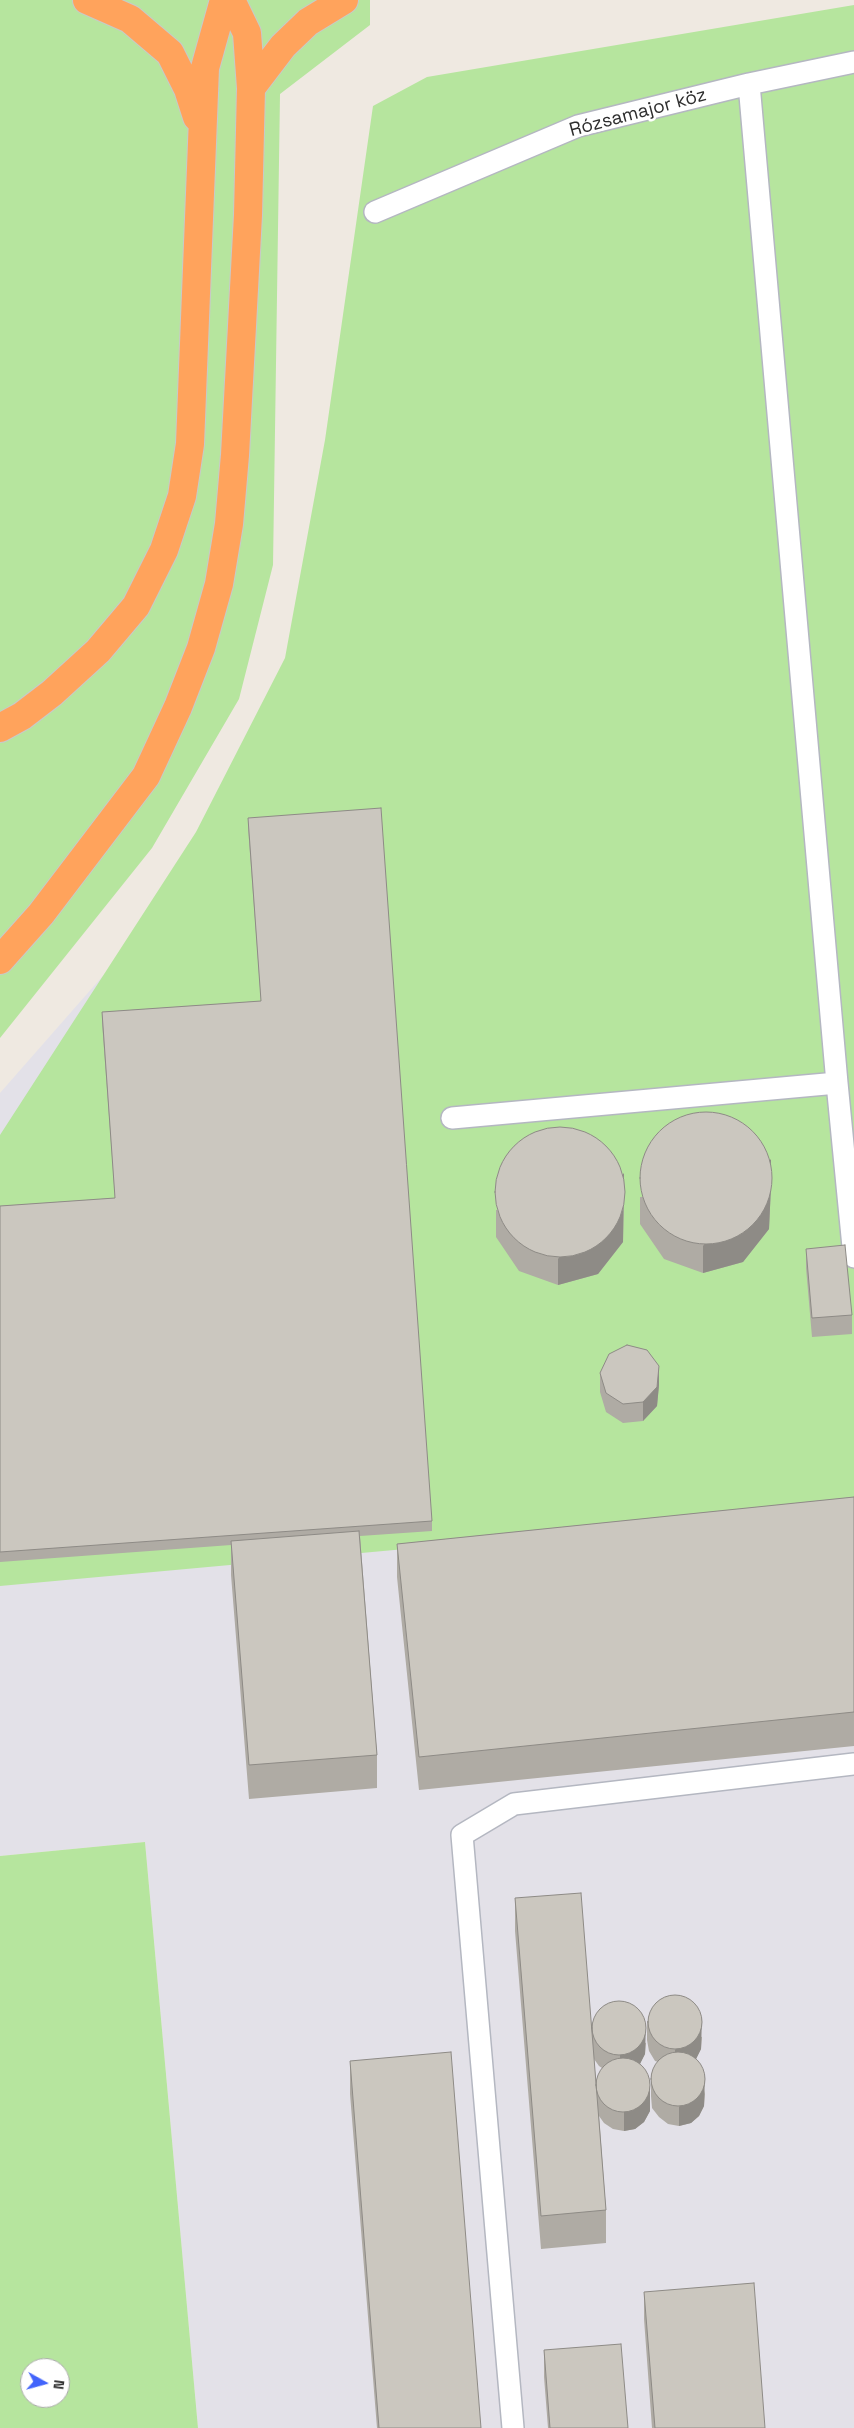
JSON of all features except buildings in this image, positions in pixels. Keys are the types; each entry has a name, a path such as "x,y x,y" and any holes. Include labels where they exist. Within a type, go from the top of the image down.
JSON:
{"highway":[{"path":"87,0 130,19 170,53 188,89 201,132"},
{"path":"0,728 22,716 98,652 136,606 164,550 182,496 190,444 205,68 224,0"},
{"path":"0,960 69,879 146,776 178,707 209,621 220,584 235,455 248,215 251,88 247,32 231,0"},
{"path":"251,88 283,46 308,22 344,0"}],"lane":[{"name":"Rózsamajor köz","path":"375,212 578,126 749,84 854,62"},
{"path":"749,84 836,1083 854,1257"},
{"path":"452,1118 836,1083"},
{"path":"514,2428 462,1835 514,1804 854,1764"}],"shaded area":[{"path":"854,762 854,2428 198,2428 145,1842 0,1856 0,1093 194,872"}],"green space":[{"path":"0,0 370,0 370,25 280,94 273,565 239,699 152,848 0,1038"},
{"path":"854,5 854,1508 0,1586 0,1135 196,832 285,658 325,440 373,106 427,77"},
{"path":"145,1842 198,2428 0,2428 0,1856"}]}
